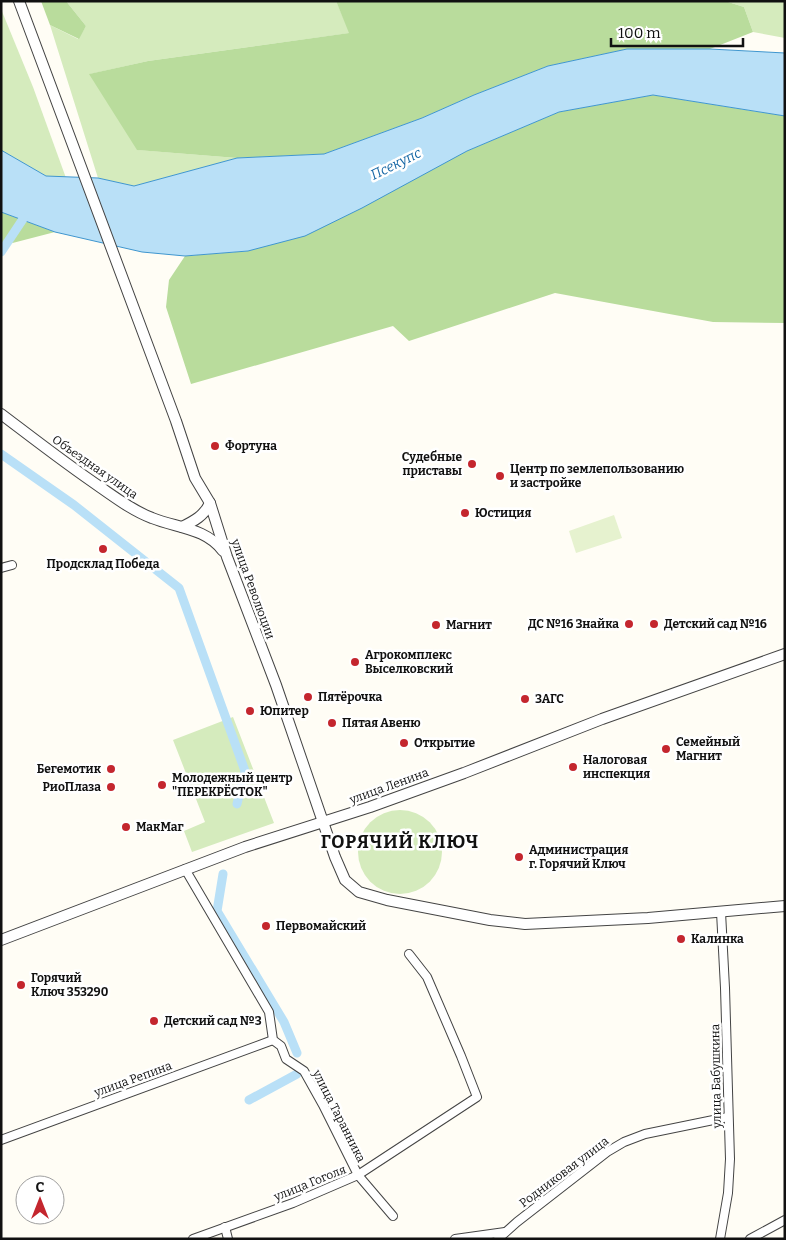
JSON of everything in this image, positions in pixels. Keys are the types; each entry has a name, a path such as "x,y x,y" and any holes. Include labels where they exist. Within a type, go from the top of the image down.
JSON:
{"street":[{"name":"улица Революции","path":"19,1 195,478 210,503 227,557 276,685 334,858 345,880 359,892 387,900 490,920 525,924 648,918 721,912"},
{"name":"Объездная улица","path":"1,414 74,469 131,507 150,517 206,535 215,541 227,557"},
{"path":"182,526 200,517 210,503"},
{"path":"1,568 12,565"},
{"name":"улица Ленина","path":"1,940 245,847 322,823 464,773 682,689 785,654"},
{"name":"улица Таранника","path":"185,869 269,1012 273,1040 281,1046 286,1059 304,1071 324,1105 358,1176 393,1216"},
{"path":"721,912 785,906"},
{"name":"улица Бабушкина","path":"720,1239 728,1193 730,1159 721,912"},
{"name":"улица Гоголя","path":"193,1239 293,1203 358,1176 476,1096 462,1056 427,977 409,954"},
{"name":"улица Репина","path":"1,1140 273,1040"},
{"name":"Родниковая улица","path":"498,1239 607,1152 624,1142 646,1134 728,1117"},
{"path":"750,1239 785,1220"},
{"path":"225,1227 228,1239"},
{"path":"455,1239 506,1232"}],"green space":[{"path":"41,1 66,1 86,26 79,39 50,25"},
{"path":"66,1 336,1 350,33 148,61 90,74 138,150 237,158 134,186 98,178 50,25 78,39 86,26"},
{"path":"336,1 725,1 744,7 753,32 710,49 627,49 548,66 422,118 324,154 237,158 137,150 89,74 148,61 349,33"},
{"path":"725,1 785,1 785,38 753,32 744,7"},
{"path":"1,9 33,87 66,178 46,176 1,150"},
{"path":"653,95 785,116 785,323 713,322 555,293 409,341 393,326 191,384 166,307 169,280 185,256 248,251 467,151 559,112"},
{"path":"1,212 55,232 1,246"},
{"path":"614,515 622,538 576,553 569,531"},
{"path":"233,717 274,823 192,852 184,831 205,822 173,740"},
{"path":"400,810 423,817 435,829 442,852 435,875 423,887 400,894 377,887 365,875 358,852 365,829 377,817"}],"water":[{"name":"Псекупс","path":"627,49 710,49 785,53 785,116 653,95 559,112 467,151 362,208 305,236 248,251 185,256 142,252 55,232 1,212 1,150 46,176 98,178 134,186 237,158 324,154 422,118 548,66"}],"waterway":[{"path":"1,252 23,219"},
{"path":"1,454 74,505 179,588 245,771 237,804"},
{"path":"223,874 217,911 284,1022 297,1053"},
{"path":"249,1100 297,1074"}],"place":[{"name":"Фортуна","path":"215,446"},
{"name":"Судебные приставы","path":"472,464"},
{"name":"Центр по землепользованию и застройке","path":"500,476"},
{"name":"Юстиция","path":"465,513"},
{"name":"Продсклад Победа","path":"103,549"},
{"name":"ДС №16 Знайка","path":"629,624"},
{"name":"Детский сад №16","path":"654,624"},
{"name":"Магнит","path":"436,625"},
{"name":"Агрокомплекс Выселковский","path":"355,662"},
{"name":"Пятёрочка","path":"308,697"},
{"name":"ЗАГС","path":"525,699"},
{"name":"Юпитер","path":"250,711"},
{"name":"Пятая Авеню","path":"332,723"},
{"name":"Открытие","path":"404,743"},
{"name":"Семейный Магнит","path":"666,749"},
{"name":"Налоговая инспекция","path":"573,767"},
{"name":"Бегемотик","path":"111,769"},
{"name":"Молодежный центр \"ПЕРЕКРЁСТОК\"","path":"162,785"},
{"name":"РиоПлаза","path":"111,787"},
{"name":"МакМаг","path":"126,827"},
{"name":"Администрация г. Горячий Ключ","path":"519,857"},
{"name":"Первомайский","path":"266,926"},
{"name":"Калинка","path":"681,939"},
{"name":"Горячий Ключ 353290","path":"21,985"},
{"name":"Детский сад №3","path":"154,1021"}],"district":[{"name":"ГОРЯЧИЙ КЛЮЧ","path":"400,842"}]}
